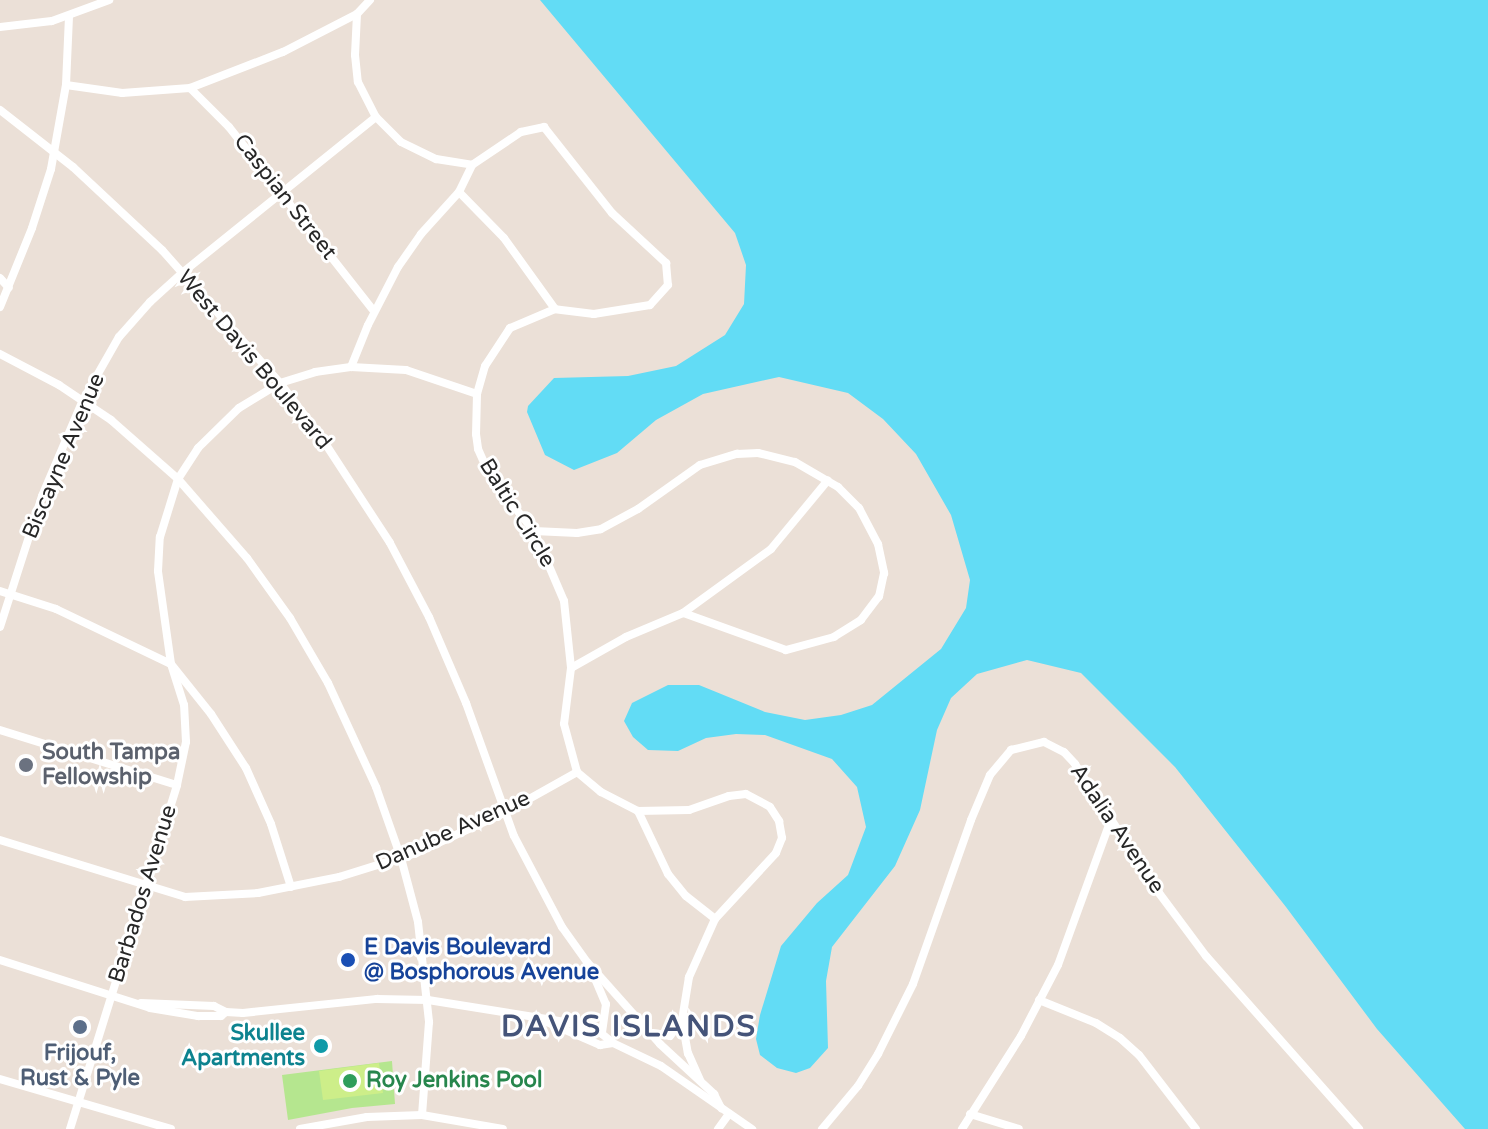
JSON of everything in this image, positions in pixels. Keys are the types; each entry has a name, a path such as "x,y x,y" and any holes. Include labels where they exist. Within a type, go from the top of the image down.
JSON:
{"street":[{"path":"0,27 69,16 109,0"},
{"path":"66,85 122,93 190,88 273,56 357,14 370,0"},
{"path":"357,14 357,75 376,117 413,151 436,159 472,165"},
{"path":"0,307 32,228 54,151 66,85 69,16"},
{"name":"Caspian Street","path":"190,88 229,127 374,311"},
{"name":"West Davis Boulevard","path":"0,110 54,151 131,220 182,273 280,383 355,487 413,585 466,703 504,813 537,883 587,962 606,1004 602,1034"},
{"name":"Biscayne Avenue","path":"0,627 42,496 83,400 119,337 150,302 182,273 376,117"},
{"path":"351,367 374,311 412,246 459,192 472,165 528,128 544,127 612,213 666,263 668,285 650,305 594,314 555,309 510,245 459,192"},
{"path":"0,278 9,288"},
{"name":"Baltic Circle","path":"555,309 510,328 491,356 477,394 478,449 492,480 534,531 564,601 571,668 564,724 577,772"},
{"path":"0,354 83,400 137,440 178,479 247,558 316,661 361,750 401,858 418,922 428,1000 422,1115"},
{"name":"Barbados Avenue","path":"70,1129 177,785 187,724 171,664 158,552 164,520 178,479 217,427 239,408 280,383 315,372 351,367 406,370 477,394"},
{"path":"534,531 577,533 601,529 638,509 690,470 737,454 758,453 795,462 828,480 864,516 883,563 879,596 861,620 834,637 786,650 683,613"},
{"path":"571,668 626,637 683,613 771,549 828,480"},
{"path":"0,591 100,628 171,664 211,714 246,768 271,824 291,887"},
{"path":"0,730 177,785"},
{"name":"Adalia Avenue","path":"822,1129 858,1086 896,1020 928,946 971,820 1003,757 1022,744 1044,742 1054,746 1088,780 1111,819 1206,956 1359,1129"},
{"path":"577,772 601,792 638,811 689,810 738,794 755,797 775,814 781,830 776,853 715,919 689,977 682,1020 688,1053 700,1080"},
{"name":"Danube Avenue","path":"0,840 146,886 205,898 291,887 339,877 401,858 504,813 577,772"},
{"path":"638,811 668,874 686,896 715,919"},
{"path":"962,1129 1021,1036 1039,1000 1069,935 1111,819"},
{"path":"0,960 141,1003 214,1006 226,1012 377,999 428,1000 482,1006 566,1022 602,1034 613,1043 661,1066 752,1129"},
{"name":"West Davis Boulevard","path":"587,962 649,1032 714,1094 721,1108"},
{"path":"1039,1000 1096,1023 1120,1038 1139,1055 1196,1129"},
{"path":"544,1020 562,1031 600,1045 613,1043"},
{"path":"649,1032 670,1036 682,1020"},
{"path":"0,1079 171,1129"},
{"path":"718,1129 729,1114"},
{"path":"970,1114 1019,1129"},
{"path":"300,1129 367,1117 422,1115 503,1129"}],"green space":[{"path":"392,1061 395,1104 352,1108 288,1120 282,1075"},
{"name":"Roy Jenkins Pool","path":"379,1063 383,1093 323,1100 319,1071"}],"water":[{"path":"540,0 1488,0 1488,1129 1465,1129 1377,1029 1286,907 1175,767 1081,673 1027,660 977,674 951,698 937,730 920,810 895,866 832,947 826,981 828,1048 810,1068 796,1073 777,1068 760,1055 756,1039 760,1015 781,946 817,903 848,875 866,827 857,787 832,759 765,735 736,734 706,738 678,751 648,750 633,737 624,721 632,703 668,685 699,685 765,712 805,720 841,715 872,705 941,649 966,608 970,580 951,515 916,454 883,419 848,393 779,377 703,394 656,420 617,453 574,470 545,455 527,412 528,406 554,378 628,376 676,366 725,335 744,304 746,265 735,233"}],"place":[{"name":"South Tampa Fellowship","path":"26,765"},
{"name":"E Davis Boulevard @ Bosphorous Avenue","path":"348,960"},
{"name":"Frijouf, Rust & Pyle","path":"80,1027"},
{"name":"Skullee Apartments","path":"321,1046"},
{"name":"Roy Jenkins Pool","path":"350,1081"}],"district":[{"name":"DAVIS ISLANDS","path":"629,1027"}]}
